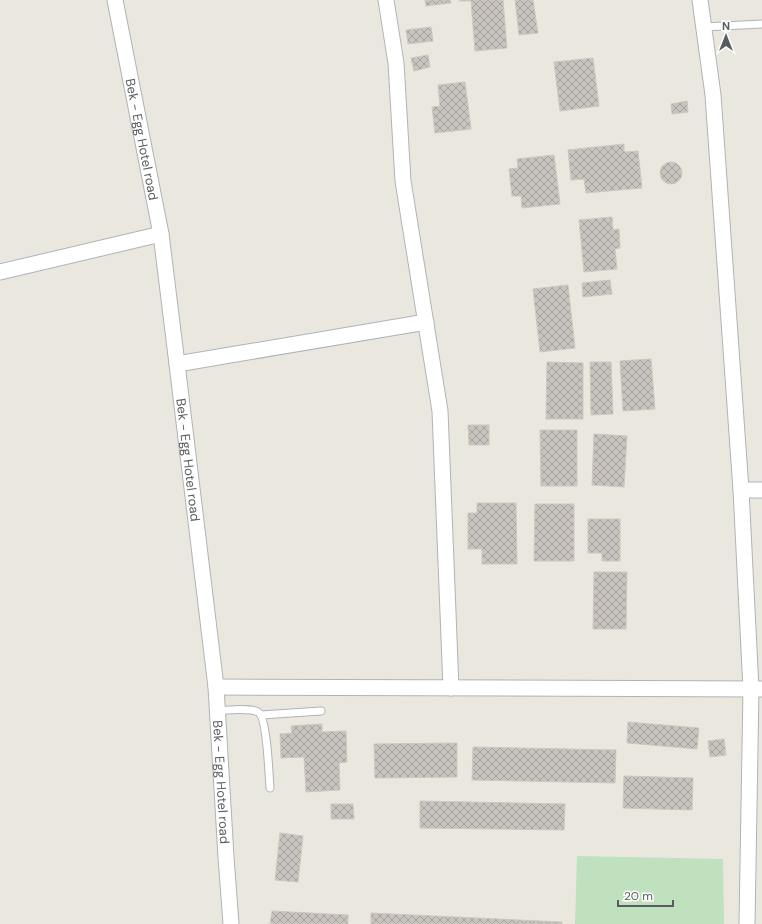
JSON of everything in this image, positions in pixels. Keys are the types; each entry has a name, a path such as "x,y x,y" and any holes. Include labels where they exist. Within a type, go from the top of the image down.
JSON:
{"street":[{"name":"Bek - Egg Hotel road","path":"115,0 161,234 216,687 231,924"},
{"path":"386,0 396,63 403,180 440,411 451,688"},
{"path":"700,0 713,95 741,490 757,689 747,924"},
{"path":"0,272 161,234"},
{"path":"177,364 426,322"},
{"path":"741,490 762,490"},
{"path":"216,687 757,689"}],"lane":[{"path":"704,27 762,24"},
{"path":"217,711 250,710 258,712 261,715 264,726 270,788"},
{"path":"261,715 321,711"}],"green space":[{"path":"577,856 723,859 724,924 575,924"}],"building":[{"path":"425,0 450,0 451,3 426,6"},
{"path":"459,0 503,0 507,48 475,51 471,1"},
{"path":"515,0 533,0 538,33 519,35"},
{"path":"431,27 433,41 408,44 406,30"},
{"path":"428,55 430,67 414,71 411,58"},
{"path":"593,58 599,106 560,111 554,62"},
{"path":"465,82 471,129 435,133 432,107 440,106 438,85"},
{"path":"687,101 688,112 672,114 671,104"},
{"path":"624,144 624,152 638,151 642,188 586,193 584,179 571,180 568,150"},
{"path":"554,155 560,204 522,208 521,196 512,196 509,169 518,168 517,159"},
{"path":"671,162 679,165 682,173 679,181 671,184 663,181 660,173 663,165"},
{"path":"612,217 613,230 619,229 620,248 615,249 617,269 584,272 579,220"},
{"path":"610,280 612,294 583,297 582,283"},
{"path":"568,285 575,348 540,352 533,289"},
{"path":"651,359 655,409 623,411 620,361"},
{"path":"547,362 583,363 583,419 546,419"},
{"path":"590,362 611,362 613,414 591,415"},
{"path":"468,425 489,425 489,445 469,445"},
{"path":"540,430 577,430 577,486 541,486"},
{"path":"594,434 627,436 624,487 592,485"},
{"path":"477,503 516,503 517,564 482,564 482,549 468,549 468,513 477,513"},
{"path":"535,504 574,504 574,561 534,561"},
{"path":"588,519 620,519 620,561 602,561 602,553 588,553"},
{"path":"594,572 627,572 626,629 593,629"},
{"path":"628,722 699,728 697,749 627,743"},
{"path":"322,724 322,732 346,731 347,762 339,763 340,790 306,792 304,757 281,758 280,734 292,733 291,726"},
{"path":"724,739 726,755 710,757 708,741"},
{"path":"457,743 457,777 375,778 374,744"},
{"path":"473,747 616,750 615,783 472,780"},
{"path":"624,776 693,778 692,810 623,808"},
{"path":"420,801 565,804 564,830 420,828"},
{"path":"331,804 353,804 354,819 331,819"},
{"path":"280,833 303,836 298,882 275,880"},
{"path":"272,911 348,915 348,924 270,924"},
{"path":"371,913 562,922 562,924 371,924"}]}
